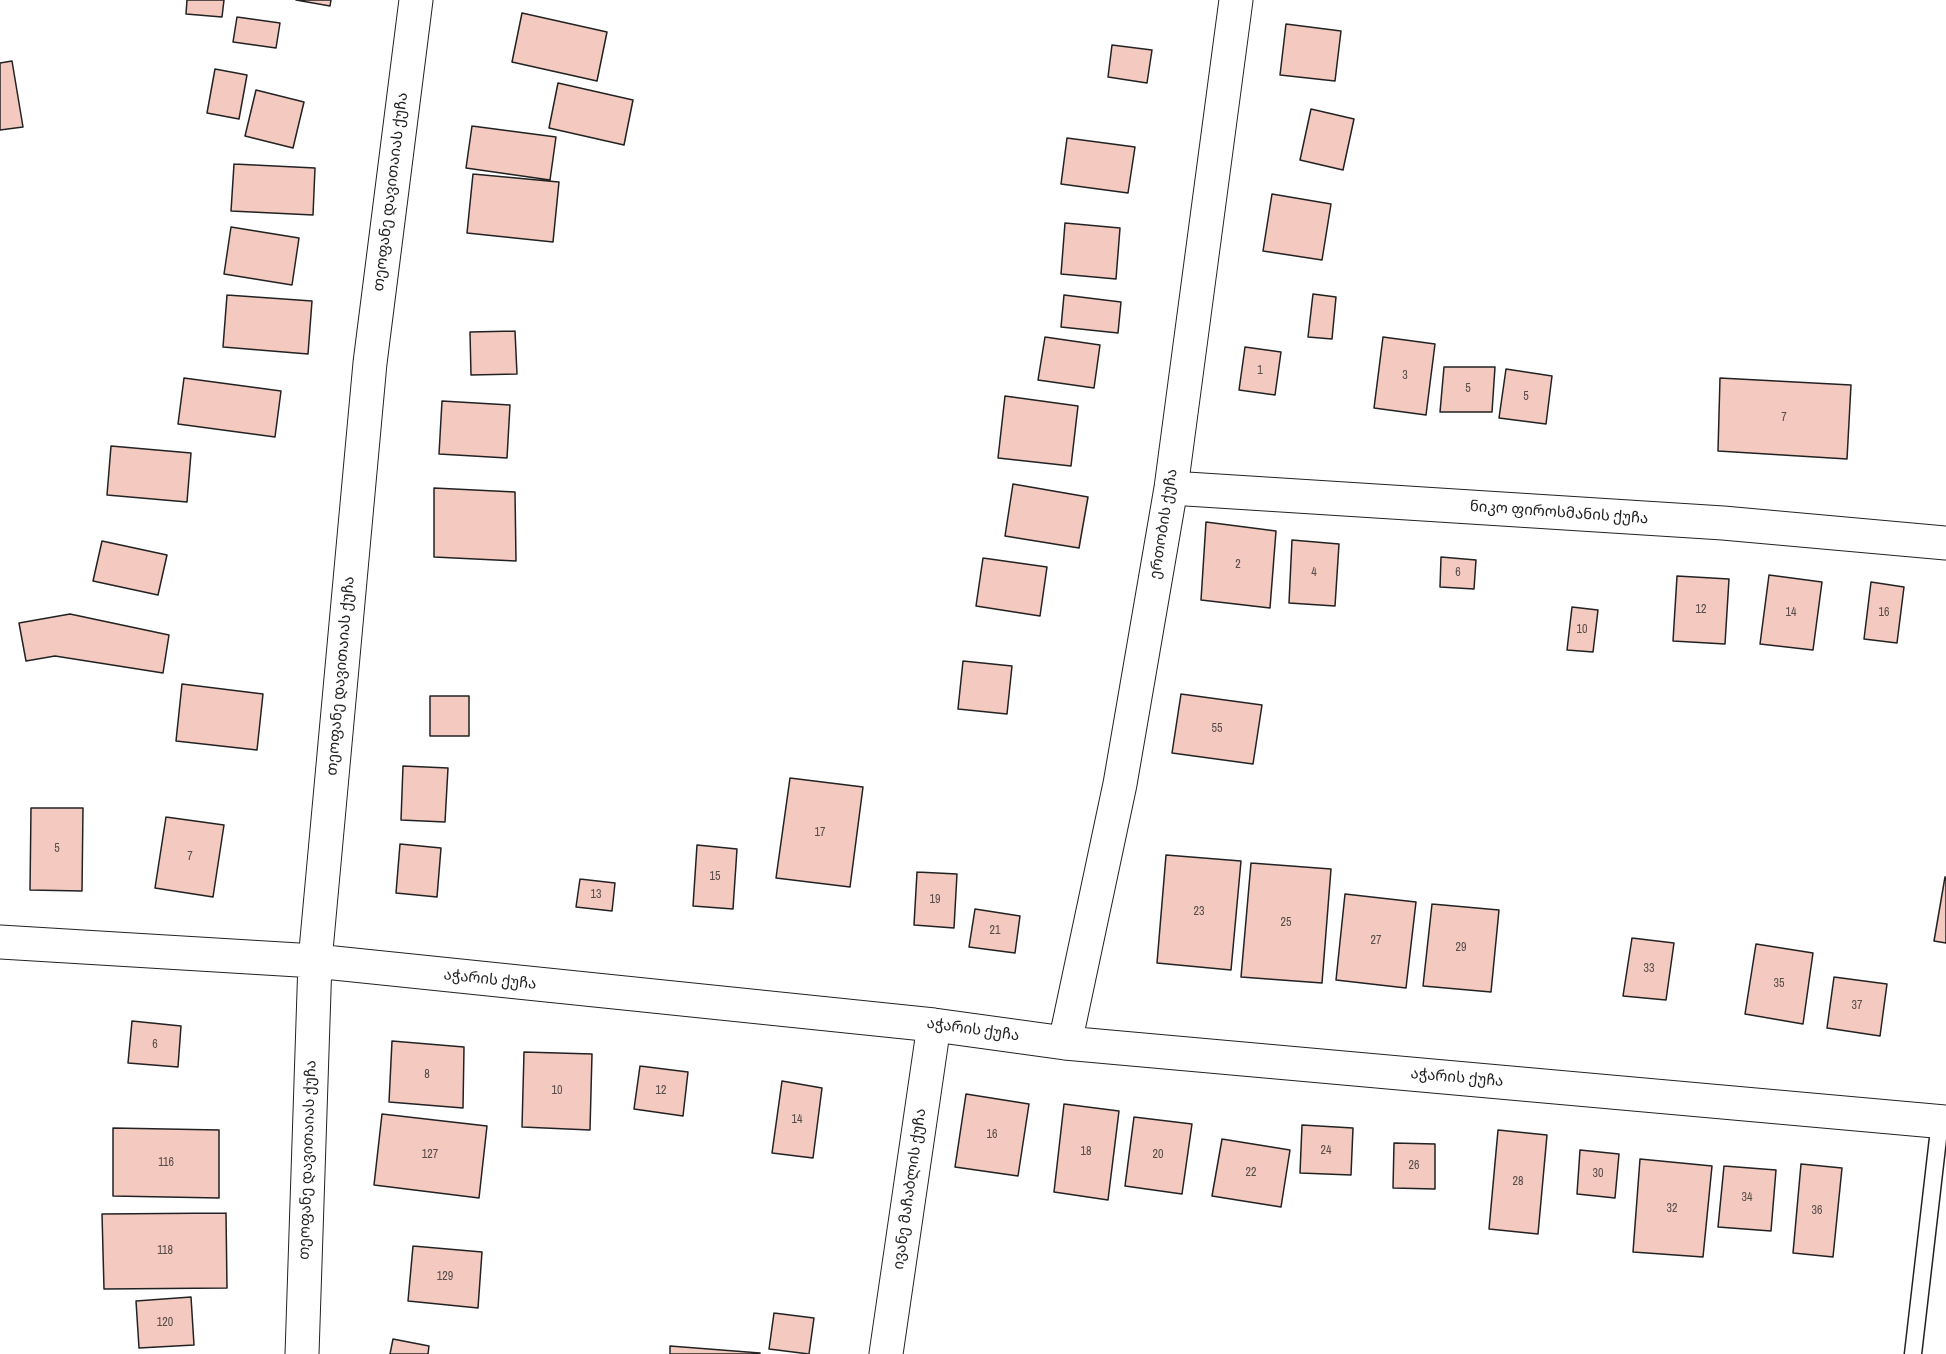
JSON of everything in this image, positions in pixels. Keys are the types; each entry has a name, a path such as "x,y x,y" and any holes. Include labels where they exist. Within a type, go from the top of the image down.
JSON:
{"street":[{"name":"თეოფანე დავითაიას ქუჩა","path":"302,1354 315,961 370,363 416,0"},
{"name":"ერთობის ქუჩა","path":"1065,1043 1120,784 1171,488 1236,0"},
{"name":"ნიკო ფიროსმანის ქუჩა","path":"1171,488 1723,523 1946,543"},
{"name":"აჭარის ქუჩა","path":"0,942 315,961 934,1025 1065,1043 1943,1121"},
{"name":"ივანე მაჩაბლის ქუჩა","path":"886,1354 934,1025"}],"lane":[{"path":"1913,1354 1943,1121"}],"building":[{"path":"187,0 224,0 222,17 186,14"},
{"path":"296,0 331,0 330,6"},
{"path":"522,13 607,32 597,81 512,62"},
{"path":"237,17 280,23 276,48 233,42"},
{"path":"1286,24 1341,31 1335,81 1280,75"},
{"path":"1112,45 1152,50 1147,83 1108,77"},
{"path":"12,61 23,127 0,130 0,63"},
{"path":"215,69 247,75 239,119 207,113"},
{"path":"558,83 633,100 624,145 549,128"},
{"path":"256,90 304,102 293,148 245,136"},
{"path":"1311,109 1354,119 1343,170 1300,160"},
{"path":"472,126 556,137 550,180 466,168"},
{"path":"1067,138 1135,147 1128,193 1061,184"},
{"path":"234,164 315,168 313,215 231,211"},
{"path":"473,174 559,182 553,242 467,233"},
{"path":"1272,194 1331,204 1322,260 1263,251"},
{"path":"1065,223 1120,228 1116,279 1061,274"},
{"path":"231,227 299,238 292,285 224,274"},
{"path":"1313,294 1336,297 1332,339 1308,337"},
{"path":"227,295 312,301 308,354 223,347"},
{"path":"1064,295 1121,302 1118,333 1061,327"},
{"path":"515,331 517,374 471,375 470,332"},
{"path":"1045,337 1100,345 1094,388 1038,380"},
{"path":"1383,337 1435,344 1426,415 1374,408"},
{"path":"1245,347 1281,352 1275,395 1239,390"},
{"path":"1444,367 1495,367 1492,412 1440,412"},
{"path":"1506,369 1552,376 1546,424 1499,418"},
{"path":"184,378 281,391 275,437 178,424"},
{"path":"1720,378 1851,385 1847,459 1718,451"},
{"path":"1005,396 1078,406 1071,466 998,458"},
{"path":"442,401 510,405 507,458 439,454"},
{"path":"111,446 191,453 187,502 107,495"},
{"path":"1013,484 1088,497 1079,548 1005,536"},
{"path":"434,488 515,492 516,561 434,557"},
{"path":"1206,522 1276,531 1270,608 1201,600"},
{"path":"1292,540 1339,544 1335,606 1289,603"},
{"path":"102,541 167,555 158,595 93,581"},
{"path":"1441,557 1476,560 1474,589 1440,587"},
{"path":"983,558 1047,567 1040,616 976,606"},
{"path":"1769,575 1822,582 1813,650 1760,644"},
{"path":"1677,576 1729,579 1725,644 1673,641"},
{"path":"1871,582 1904,587 1897,643 1864,639"},
{"path":"1572,607 1598,610 1593,652 1567,650"},
{"path":"70,614 169,635 163,673 55,656 26,661 19,623"},
{"path":"963,661 1012,666 1007,714 958,709"},
{"path":"182,684 263,694 257,750 176,741"},
{"path":"1181,694 1262,705 1253,764 1172,753"},
{"path":"430,696 469,696 469,736 430,736"},
{"path":"403,766 448,768 445,822 401,820"},
{"path":"790,778 863,787 850,887 776,878"},
{"path":"31,808 83,808 82,891 30,890"},
{"path":"166,817 224,825 213,897 155,888"},
{"path":"400,844 441,848 437,897 396,893"},
{"path":"697,845 737,849 733,909 693,906"},
{"path":"1166,855 1241,861 1231,970 1157,963"},
{"path":"1251,863 1331,869 1322,983 1241,977"},
{"path":"917,872 957,874 954,928 914,925"},
{"path":"1946,877 1946,943 1934,941"},
{"path":"580,879 615,883 612,911 576,907"},
{"path":"1345,894 1416,902 1406,988 1336,980"},
{"path":"1432,904 1499,910 1491,992 1423,986"},
{"path":"975,909 1020,916 1015,953 969,947"},
{"path":"1632,938 1674,943 1666,1000 1623,996"},
{"path":"1756,944 1813,953 1803,1024 1745,1014"},
{"path":"1834,977 1887,984 1880,1036 1827,1028"},
{"path":"132,1021 181,1026 178,1067 128,1063"},
{"path":"392,1041 464,1047 463,1108 389,1102"},
{"path":"524,1052 592,1054 590,1130 522,1127"},
{"path":"640,1066 688,1072 683,1116 634,1109"},
{"path":"782,1081 822,1088 813,1158 772,1153"},
{"path":"966,1094 1029,1104 1018,1176 955,1167"},
{"path":"1064,1104 1119,1111 1108,1200 1054,1192"},
{"path":"382,1114 487,1126 479,1198 374,1185"},
{"path":"1134,1117 1192,1124 1182,1194 1125,1186"},
{"path":"1302,1125 1353,1128 1351,1175 1300,1173"},
{"path":"113,1128 219,1130 219,1198 113,1196"},
{"path":"1498,1130 1547,1135 1538,1234 1489,1229"},
{"path":"1222,1139 1290,1150 1281,1207 1212,1196"},
{"path":"1394,1143 1435,1144 1435,1189 1393,1188"},
{"path":"1580,1150 1619,1154 1615,1198 1577,1194"},
{"path":"1640,1159 1712,1166 1703,1257 1633,1252"},
{"path":"1801,1164 1842,1168 1833,1257 1793,1253"},
{"path":"1724,1166 1776,1170 1771,1231 1718,1227"},
{"path":"226,1213 227,1288 104,1289 102,1214"},
{"path":"413,1246 482,1252 478,1308 408,1301"},
{"path":"191,1297 194,1345 139,1348 136,1301"},
{"path":"774,1313 814,1318 809,1354 769,1349"},
{"path":"393,1339 429,1346 428,1354 390,1354"},
{"path":"670,1346 760,1353 760,1354 670,1354"}]}
